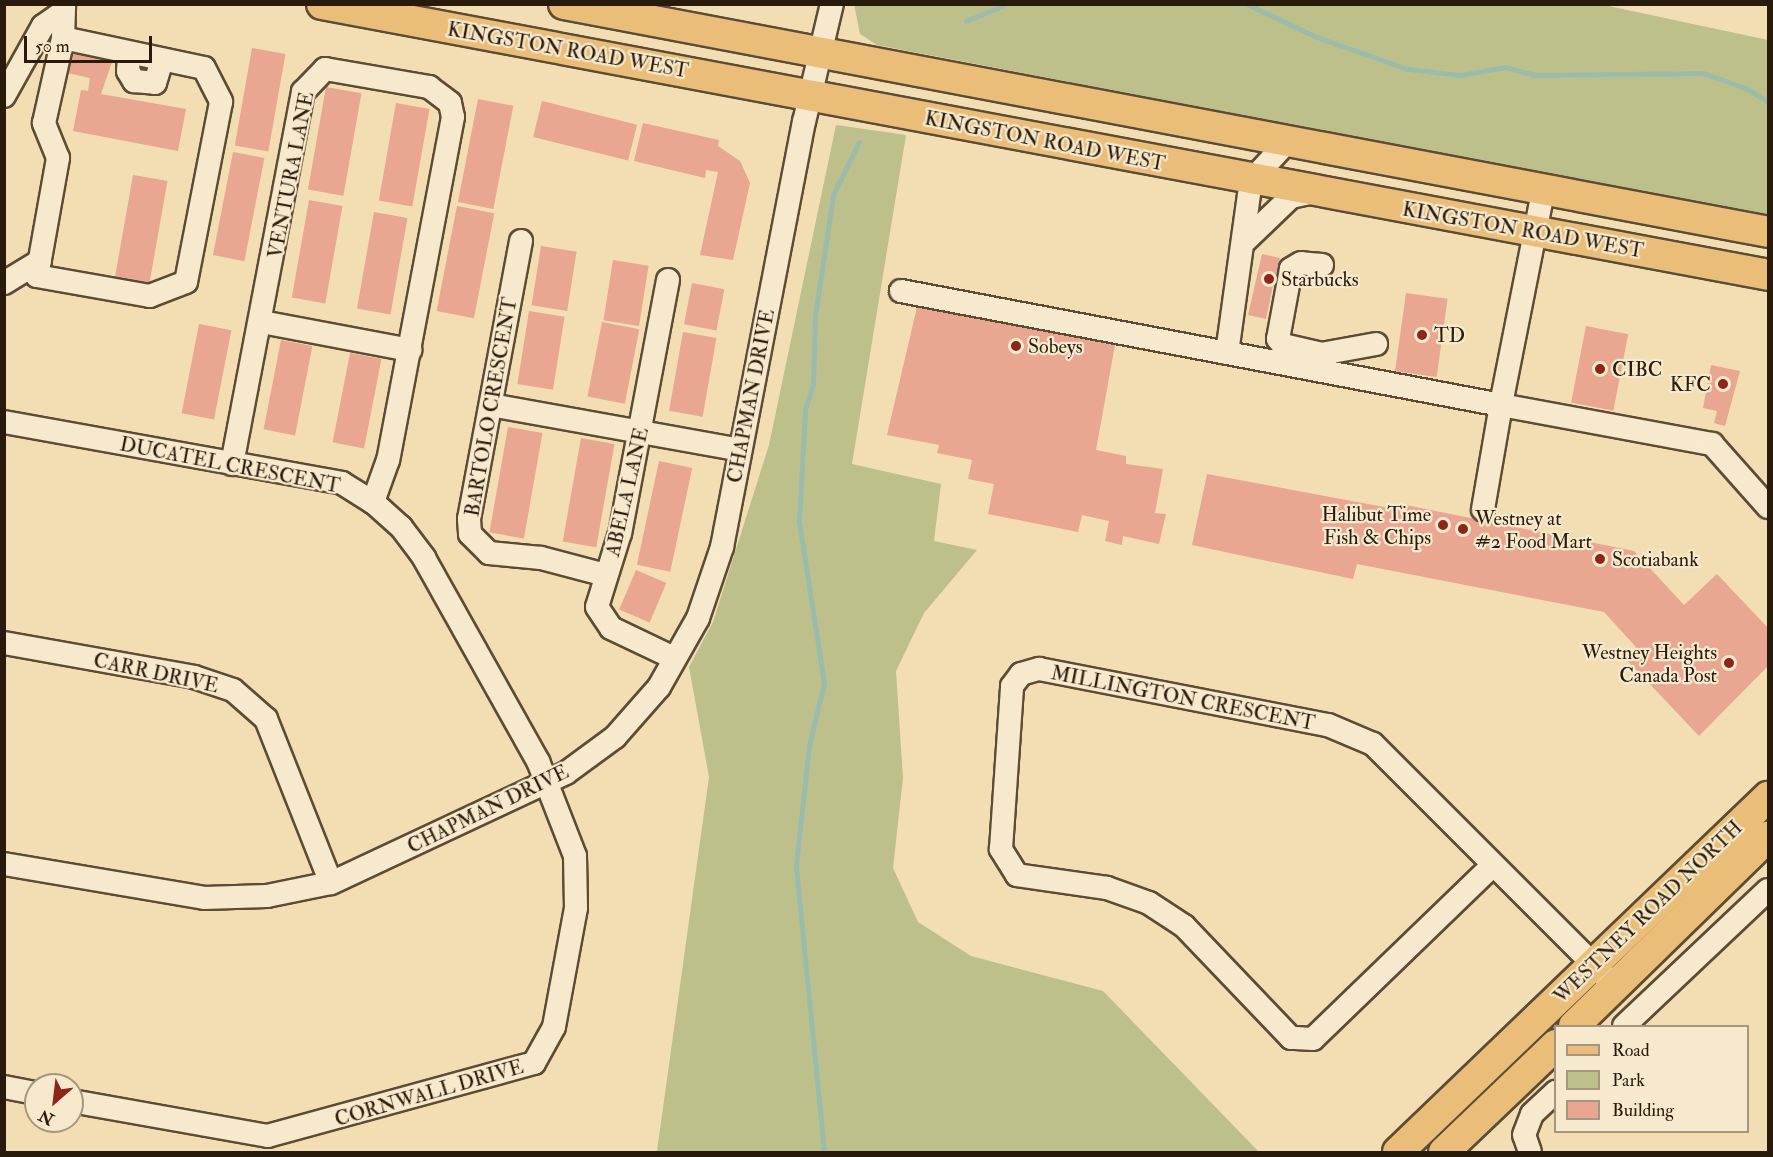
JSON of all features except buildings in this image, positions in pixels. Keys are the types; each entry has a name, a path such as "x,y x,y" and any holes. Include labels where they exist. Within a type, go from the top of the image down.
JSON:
{"main road":[{"name":"KINGSTON ROAD WEST","path":"322,4 810,95 1251,181 1768,275"},
{"path":"564,4 1544,187 1768,232"},
{"name":"WESTNEY ROAD NORTH","path":"1398,1152 1604,976 1709,874 1768,797"},
{"name":"WESTNEY ROAD NORTH","path":"1709,874 1768,837"},
{"name":"WESTNEY ROAD NORTH","path":"1575,1025 1604,976"},
{"path":"1444,1152 1554,1047"}],"street":[{"name":"CHAPMAN DRIVE","path":"4,864 204,898 267,896 331,883 546,783 615,737 660,687 698,618 716,566 810,95 832,4"},
{"path":"63,38 129,54 129,75 142,82 155,83 162,60 204,68 221,102 186,282 150,296 37,276 58,158 44,123 63,38 64,8"},
{"path":"4,96 43,26 64,8"},
{"name":"VENTURA LANE","path":"232,464 262,322 303,92 309,82 325,69 338,69 429,87 450,103 453,117 388,460 374,502"},
{"path":"1227,353 1246,240 1245,205 1251,181 1288,141"},
{"path":"1483,509 1544,187"},
{"path":"1246,240 1292,197 1315,192"},
{"name":"BARTOLO CRESCENT","path":"521,241 470,534 489,553 541,558 606,575"},
{"path":"4,283 40,261"},
{"path":"1322,265 1301,263 1291,269 1278,339 1283,345 1321,354 1376,344"},
{"name":"ABELA LANE","path":"668,280 641,432 606,575 598,596 600,619 674,658"},
{"path":"901,291 1712,444 1768,507"},
{"path":"262,322 410,350"},
{"path":"491,405 740,450"},
{"name":"DUCATEL CRESCENT","path":"4,422 342,483 374,502 401,526 424,558 538,761 546,783"},
{"name":"CARR DRIVE","path":"4,643 194,677 233,690 266,719 331,883"},
{"name":"MILLINGTON CRESCENT","path":"1492,866 1313,1039 1291,1038 1184,926 1149,903 1107,888 1017,875 1001,849 1012,686 1021,674 1038,669 1328,725 1373,744 1397,764 1492,866 1604,976"},
{"name":"CORNWALL DRIVE","path":"84,1103 268,1136 534,1063 554,1027 576,908 575,856 546,783"},
{"path":"1625,1025 1768,890"},
{"path":"4,1087 24,1091"},
{"path":"1530,1152 1524,1135 1532,1114 1554,1094"}],"green space":[{"path":"854,4 1599,4 1768,40 1768,216 877,45 860,34"},
{"path":"836,125 906,135 852,464 941,484 934,541 977,550 924,613 896,671 903,778 893,868 918,922 971,956 1103,991 1259,1152 650,1152 657,1151 709,777 689,667 713,622 769,445"}],"waterway":[{"path":"966,21 1006,4"},
{"path":"1247,4 1314,36 1407,69 1461,75 1505,67 1534,75 1703,73 1748,89 1768,102"},
{"path":"824,1152 796,865 809,745 824,683 799,521 805,409 813,384 815,316 833,195 859,142"}],"place":[{"name":"Starbucks","path":"1269,279"},
{"name":"TD","path":"1422,335"},
{"name":"Sobeys","path":"1016,346"},
{"name":"CIBC","path":"1600,369"},
{"name":"KFC","path":"1723,384"},
{"name":"Halibut Time Fish & Chips","path":"1443,525"},
{"name":"Westney at #2 Food Mart","path":"1463,529"},
{"name":"Scotiabank","path":"1600,559"},
{"name":"Westney Heights Canada Post","path":"1729,663"}]}
